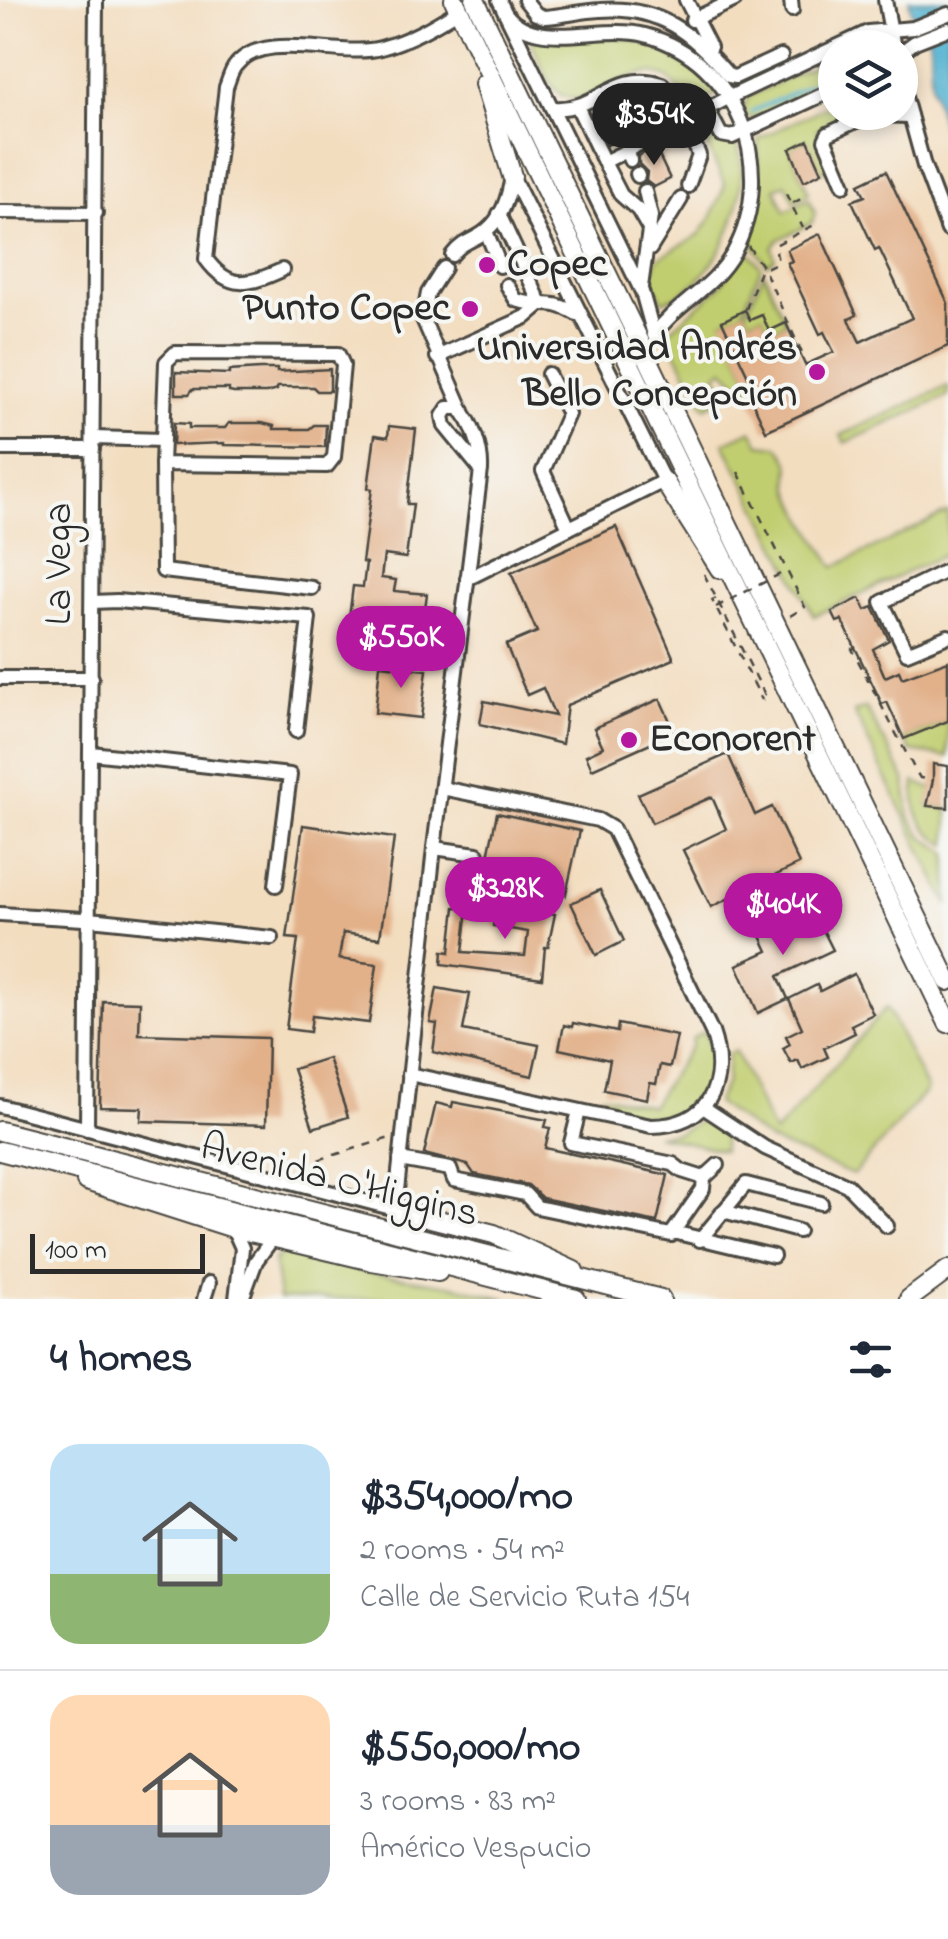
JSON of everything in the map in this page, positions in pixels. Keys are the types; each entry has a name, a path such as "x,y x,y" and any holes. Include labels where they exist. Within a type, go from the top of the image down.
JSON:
{"main road":[{"path":"464,9 512,176"},
{"path":"464,9 656,374 948,981"},
{"path":"464,9 948,1023"},
{"path":"654,334 656,374"},
{"path":"664,481 700,541 744,602"},
{"name":"Avenida O'Higgins","path":"0,1131 661,1299"},
{"name":"Avenida O'Higgins","path":"0,1150 576,1299"},
{"path":"51,1163 119,1194 234,1228 403,1268 484,1275"},
{"path":"395,1209 504,1237 606,1286"},
{"path":"909,1299 948,1270"}],"street":[{"name":"La Vega","path":"87,1129 96,0"},
{"path":"499,0 642,292 654,334 716,277 740,239 752,185 746,131 730,97 702,67 655,38 605,31 541,35 524,30 506,14"},
{"path":"525,0 536,14 544,17 610,5 678,26 700,42 729,76 781,56"},
{"path":"686,0 720,65"},
{"path":"678,26 735,0"},
{"path":"886,0 890,29"},
{"path":"282,270 256,282 238,283 218,275 206,259 226,87 236,64 254,53 277,47 380,48 423,33 464,9"},
{"path":"918,33 948,14"},
{"path":"918,33 948,29"},
{"path":"604,162 628,155 676,121 868,32 897,30"},
{"path":"552,108 577,106 630,80 665,86 676,121 698,155 685,193 646,255"},
{"path":"708,108 724,137 732,138 818,96"},
{"path":"577,106 620,195 643,216 650,233"},
{"path":"837,130 825,140 844,185"},
{"path":"915,130 948,230"},
{"path":"452,255 467,239 486,231 499,214 512,176"},
{"path":"467,579 664,481 512,176"},
{"path":"642,292 650,233 650,206 645,191"},
{"path":"0,212 96,212"},
{"path":"499,214 541,304"},
{"path":"486,231 500,266"},
{"path":"395,1209 481,470 480,453 424,326 428,293 444,268"},
{"path":"507,285 516,300 557,302 580,316"},
{"path":"437,358 526,316 541,304"},
{"path":"162,464 327,466 334,457 342,359 332,352 172,354 166,362 162,440 162,464 163,570 312,588"},
{"path":"548,374 568,414 543,471 569,528"},
{"path":"462,411 453,406 448,408 443,416 445,426 481,470"},
{"path":"0,448 162,440"},
{"path":"948,570 882,602 907,652 948,636"},
{"path":"92,602 309,618 296,731"},
{"path":"0,678 92,678"},
{"path":"91,753 290,774 276,885"},
{"path":"409,1074 662,1126 680,1122 703,1107 719,1076 716,1044 613,829 598,820 442,788"},
{"path":"434,848 478,854"},
{"path":"0,914 272,938"},
{"name":"Avenida O'Higgins","path":"0,1106 395,1209"},
{"path":"703,1107 765,1148 846,1185 887,1226"},
{"path":"579,1110 571,1143 673,1164 704,1178"},
{"path":"400,1160 450,1170 454,1180 525,1194 537,1207 671,1235 704,1189 704,1178 718,1165"},
{"path":"700,1240 746,1184 821,1203"},
{"path":"723,1212 798,1230"},
{"path":"234,1228 242,1248 239,1299"},
{"path":"672,1232 773,1256"},
{"path":"239,1299 260,1254 274,1238"},
{"path":"204,1299 209,1283"}],"path":[{"path":"786,194 804,230"},
{"path":"791,204 806,197"},
{"path":"746,308 764,268 778,262 775,245 818,223"},
{"path":"740,239 764,268 805,360"},
{"path":"738,472 805,608 775,624"},
{"path":"703,571 716,598 712,600 763,701"},
{"path":"718,606 786,571"},
{"path":"855,648 852,650 914,770 920,778 934,780"},
{"path":"268,1176 370,1142 402,1139"}],"green space":[{"path":"529,38 622,38 659,47 692,66 717,94 702,101 690,101 666,77 647,73 589,96 564,96 549,81"},
{"path":"818,63 818,89 759,118 748,118 743,111 748,97"},
{"path":"818,110 817,130 829,169 822,172 808,141 790,149 809,193 794,201 786,184 775,188 785,211 809,199 815,213 812,223 778,240 772,248 775,259 767,265 750,240 758,211 758,139"},
{"path":"716,134 723,142 737,142 741,186 736,211 716,258 701,277 683,292 663,301 651,280 657,259 699,235 725,185 705,141"},
{"path":"746,247 761,267 742,312 723,321 752,385 745,390 724,369 717,374 728,396 705,407 668,337 669,331 719,288"},
{"path":"764,272 786,323 769,331 762,315 750,320 746,312"},
{"path":"948,386 948,396 845,443 841,435"},
{"path":"752,430 760,444 778,446 788,459 795,499 834,567 948,512 948,553 814,616 724,443"},
{"path":"866,708 905,779 909,816 923,837 948,853 948,905 854,712"},
{"path":"948,721 948,757 910,751 904,739"},
{"path":"915,782 932,789 928,806 948,808 948,845 931,834 921,820 915,803"},
{"path":"887,1007 927,1090 853,1175 770,1141 716,1103 726,1082 728,1054 735,1051 774,1134"},
{"path":"703,1031 709,1044 711,1072 701,1097 691,1106 679,1113 656,1116 599,1106 601,1095 651,1106 692,1045 692,1039"},
{"path":"701,1120 724,1131 723,1151 656,1135 678,1133"},
{"path":"283,1251 366,1272 456,1286 507,1299 279,1299 274,1258"}],"water":[{"path":"909,0 948,0 948,147 931,85 930,41 911,11"}],"building":[{"path":"646,99 657,120 607,145 597,124"},
{"path":"808,140 822,172 804,181 790,149"},
{"path":"655,147 670,179 654,187 646,181 647,172 639,164 639,156"},
{"path":"886,171 948,303 948,346 766,431 750,397 757,395 722,321 745,310 750,320 762,315 769,331 786,323 805,365 834,352 824,332 820,334 787,263 792,261 787,250 820,234 857,315 849,319 860,342 912,318 852,201 865,196 859,184"},
{"path":"330,369 330,391 277,387 266,393 193,389 189,394 176,394 176,372 229,374"},
{"path":"174,423 189,424 189,428 225,428 229,423 262,423 274,429 326,425 325,447 173,445"},
{"path":"389,426 416,429 407,504 413,504 406,558 384,555 381,578 396,580 394,591 427,594 419,651 346,642 353,586 363,587 375,435 388,437"},
{"path":"616,527 674,659 567,705 562,744 480,724 484,701 555,716 543,688 527,695 506,645 537,632 511,573"},
{"path":"860,598 866,610 873,607 889,640 873,649 885,677 899,671 902,678 948,661 948,721 904,739 887,702 882,704 842,620 837,622 832,612"},
{"path":"380,665 427,670 421,718 375,713"},
{"name":"Econorent","path":"660,699 675,732 592,769 586,755 603,747 594,728"},
{"path":"728,754 755,815 772,807 799,864 711,907 683,850 726,829 712,797 652,823 638,794"},
{"path":"933,764 948,766 948,808 927,806"},
{"path":"497,813 580,831 566,894 561,882 558,895 483,880"},
{"path":"303,825 394,838 380,938 343,933 339,959 377,964 369,1023 312,1016 310,1032 286,1029 298,939 287,938"},
{"path":"600,890 624,941 596,955 571,903"},
{"path":"497,904 555,914 545,947 542,978 442,964 443,951 450,952 455,907 468,908 463,952 525,956 528,932 493,926"},
{"path":"805,907 833,950 778,976 788,999 758,1013 737,965 768,951 761,936"},
{"path":"854,974 873,1014 851,1025 855,1033 824,1048 828,1057 802,1069 798,1060 791,1063 783,1048 790,1044 786,1036 802,1028 789,999 817,985 820,991"},
{"path":"437,988 470,994 463,1030 539,1045 532,1076 433,1052 437,1024 430,1023"},
{"path":"103,1001 140,1002 139,1034 268,1038 266,1125 141,1121 142,1108 100,1107"},
{"path":"573,1023 617,1032 618,1024 677,1036 670,1067 660,1065 656,1084 650,1083 647,1099 604,1090 610,1060 559,1049 564,1025 572,1027"},
{"path":"328,1058 348,1117 313,1128 293,1069"},
{"path":"453,1102 547,1120 545,1127 550,1128 545,1148 668,1175 657,1222 542,1198 528,1185 474,1174 468,1165 424,1154 436,1103 452,1107"}],"waterway":[{"path":"751,112 818,81"}],"tunnel":[{"path":"663,103 669,116"}],"place":[{"name":"Copec","path":"487,265"},
{"name":"Punto Copec","path":"470,309"},
{"name":"Universidad Andrés Bello Concepción","path":"817,372"},
{"name":"Econorent","path":"629,740"}]}
